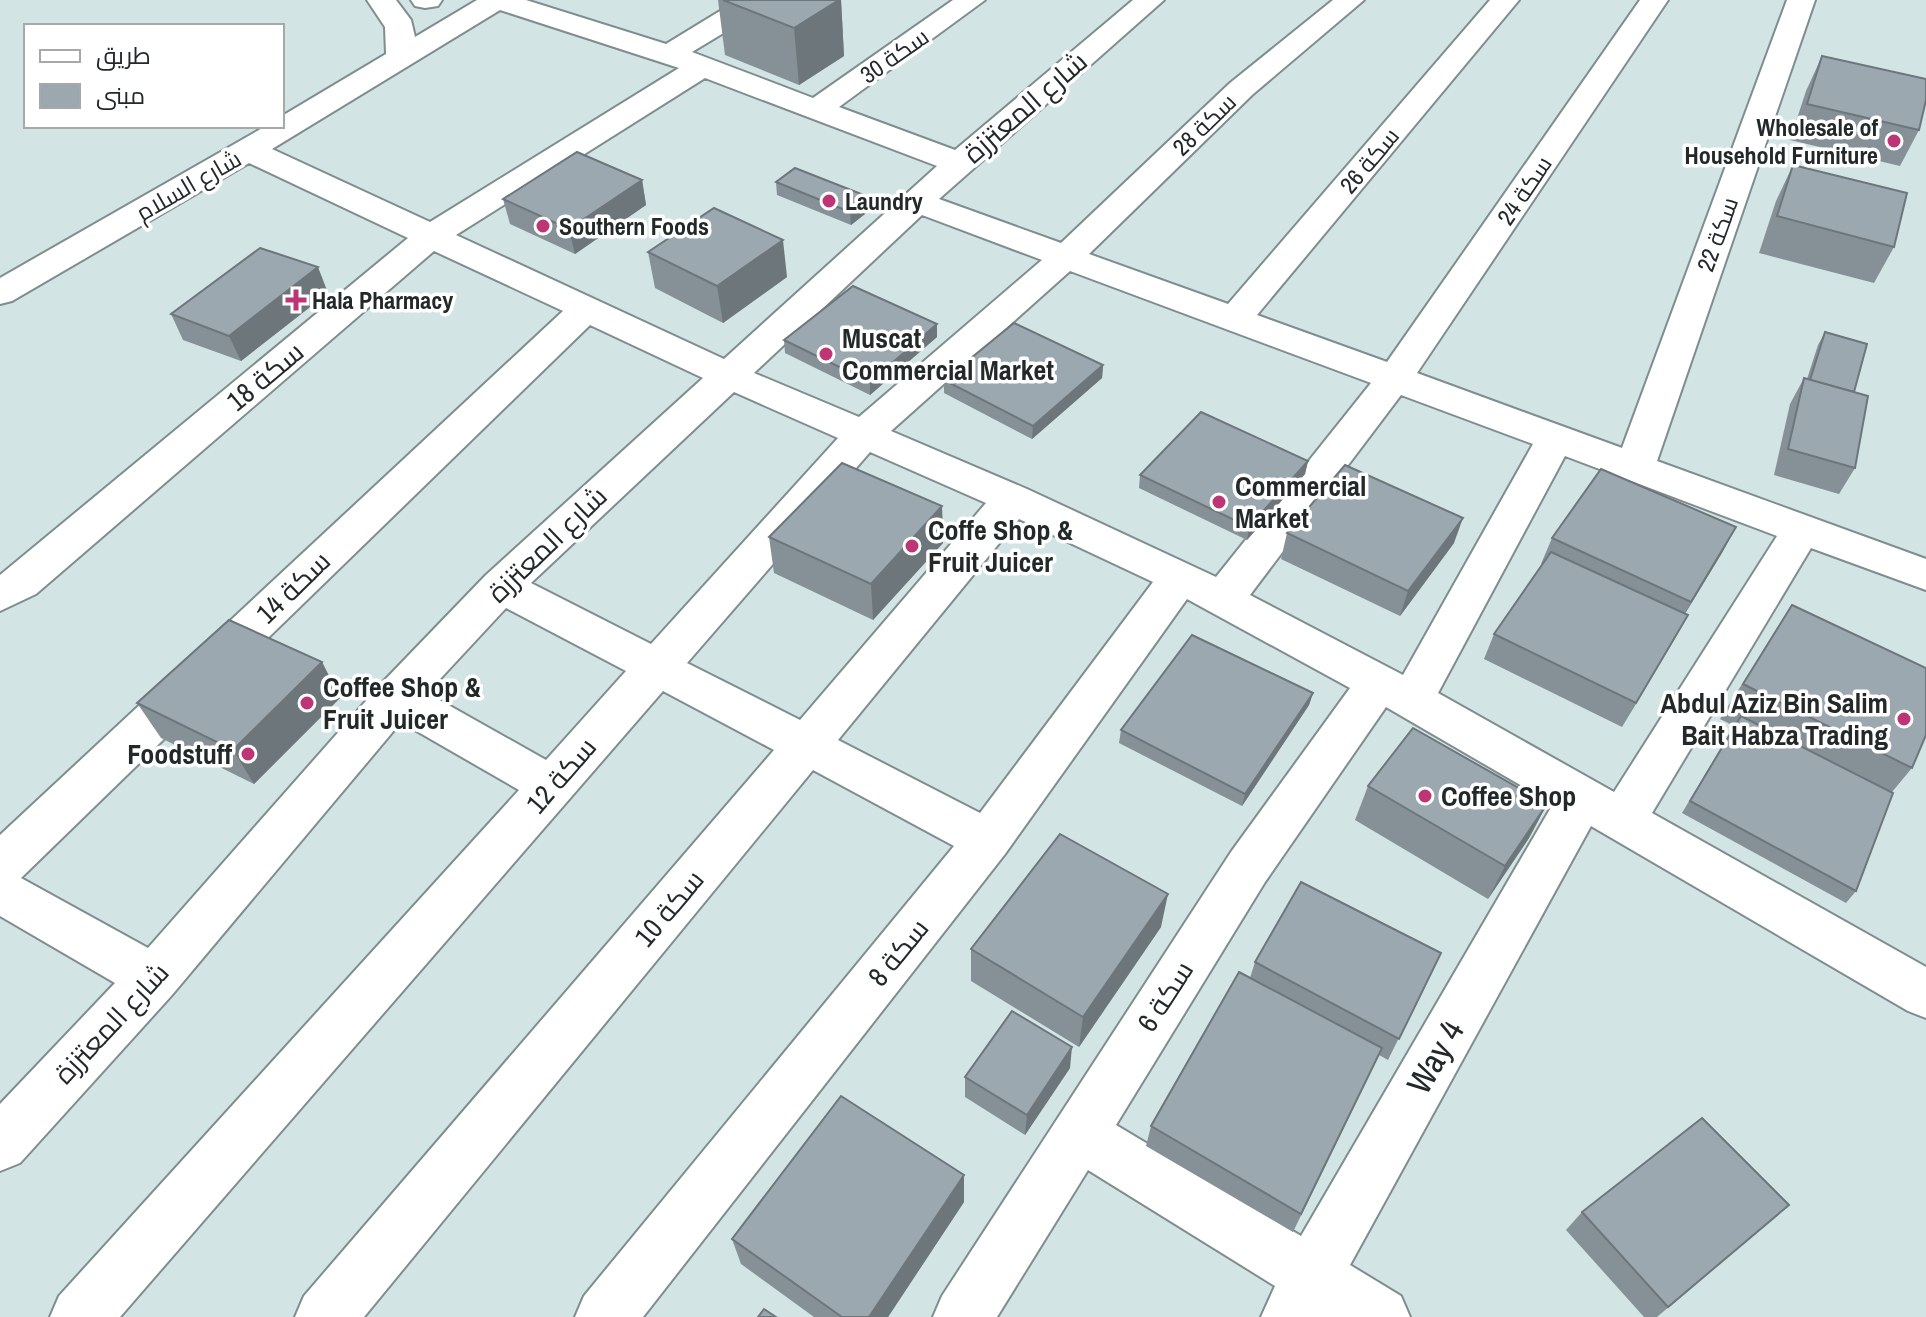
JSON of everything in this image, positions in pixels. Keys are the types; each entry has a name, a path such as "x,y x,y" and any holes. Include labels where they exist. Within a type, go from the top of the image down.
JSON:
{"street":[{"path":"381,0 397,17 403,38 400,59"},
{"path":"497,0 669,54 959,163"},
{"name":"شارع السلام","path":"0,293 248,150 497,0"},
{"path":"669,54 758,0"},
{"name":"سكة 30","path":"816,110 971,0"},
{"name":"شارع المعتززة","path":"0,1144 154,978 396,697 501,586 959,163 1150,0"},
{"name":"سكة 28","path":"1066,257 1241,89 1350,0"},
{"name":"سكة 26","path":"1234,320 1505,0"},
{"name":"سكة 24","path":"1201,589 1394,379 1654,0"},
{"name":"سكة 22","path":"1634,469 1801,0"},
{"name":"سكة 18","path":"0,595 21,583 431,236 701,67"},
{"path":"248,150 727,375 1013,499 1201,589 1395,691 1926,994"},
{"path":"919,203 1926,575"},
{"name":"سكة 12","path":"80,1317 864,434 1066,257"},
{"name":"سكة 14","path":"0,866 586,309"},
{"name":"سكة 6","path":"963,1317 1248,867 1395,691 1555,439"},
{"name":"سكة 10","path":"325,1317 1013,499"},
{"name":"Way 4","path":"1301,1296 1602,810 1801,531"},
{"path":"501,586 988,840"},
{"name":"سكة 8","path":"605,1317 988,840 1201,589"},
{"path":"396,697 552,786"},
{"path":"0,891 154,978"},
{"path":"1078,1133 1301,1296 1380,1317"}],"building":[{"path":"723,0 839,0 794,28"},
{"path":"1822,56 1926,79 1926,100 1919,130 1807,104"},
{"path":"577,152 642,180 569,229 503,199"},
{"path":"1793,165 1907,193 1894,247 1777,216"},
{"path":"795,168 869,197 850,212 776,182"},
{"path":"714,208 783,240 717,286 648,252"},
{"path":"260,248 318,267 229,336 171,314"},
{"path":"853,286 937,324 870,382 784,340"},
{"path":"1014,323 1103,365 1033,426 944,380"},
{"path":"1825,332 1867,344 1854,392 1810,380"},
{"path":"1804,378 1868,396 1855,468 1788,449"},
{"path":"1201,412 1308,461 1249,527 1140,475"},
{"path":"842,463 942,506 871,584 769,537"},
{"path":"1345,465 1463,518 1408,591 1287,533"},
{"path":"1601,469 1736,527 1691,602 1552,538"},
{"path":"1551,552 1688,615 1636,703 1494,634"},
{"path":"1792,605 1926,668 1926,735 1912,768 1743,684"},
{"path":"229,620 322,662 233,750 137,703"},
{"path":"1192,635 1313,693 1245,794 1121,730"},
{"path":"1741,716 1893,793 1856,891 1690,801"},
{"path":"1413,728 1547,804 1505,866 1368,786"},
{"path":"1060,834 1168,894 1083,1017 971,949"},
{"path":"1301,882 1441,953 1399,1039 1255,962"},
{"path":"1239,972 1382,1048 1301,1214 1151,1126"},
{"path":"1012,1011 1072,1047 1027,1115 965,1077"},
{"path":"841,1096 964,1175 869,1317 842,1317 732,1239"},
{"path":"1702,1118 1789,1205 1668,1307 1582,1212"},
{"path":"764,1309 776,1317 758,1317"}],"place":[{"name":"Wholesale of Household Furniture","path":"1894,141"},
{"name":"Laundry","path":"829,201"},
{"name":"Southern Foods","path":"543,226"},
{"name":"Hala Pharmacy","path":"296,300"},
{"name":"Muscat Commercial Market","path":"826,354"},
{"name":"Commercial Market","path":"1219,502"},
{"name":"Coffe Shop & Fruit Juicer","path":"912,546"},
{"name":"Coffee Shop & Fruit Juicer","path":"307,703"},
{"name":"Abdul Aziz Bin Salim Bait Habza Trading","path":"1904,719"},
{"name":"Foodstuff","path":"248,754"},
{"name":"Coffee Shop","path":"1425,796"}]}
